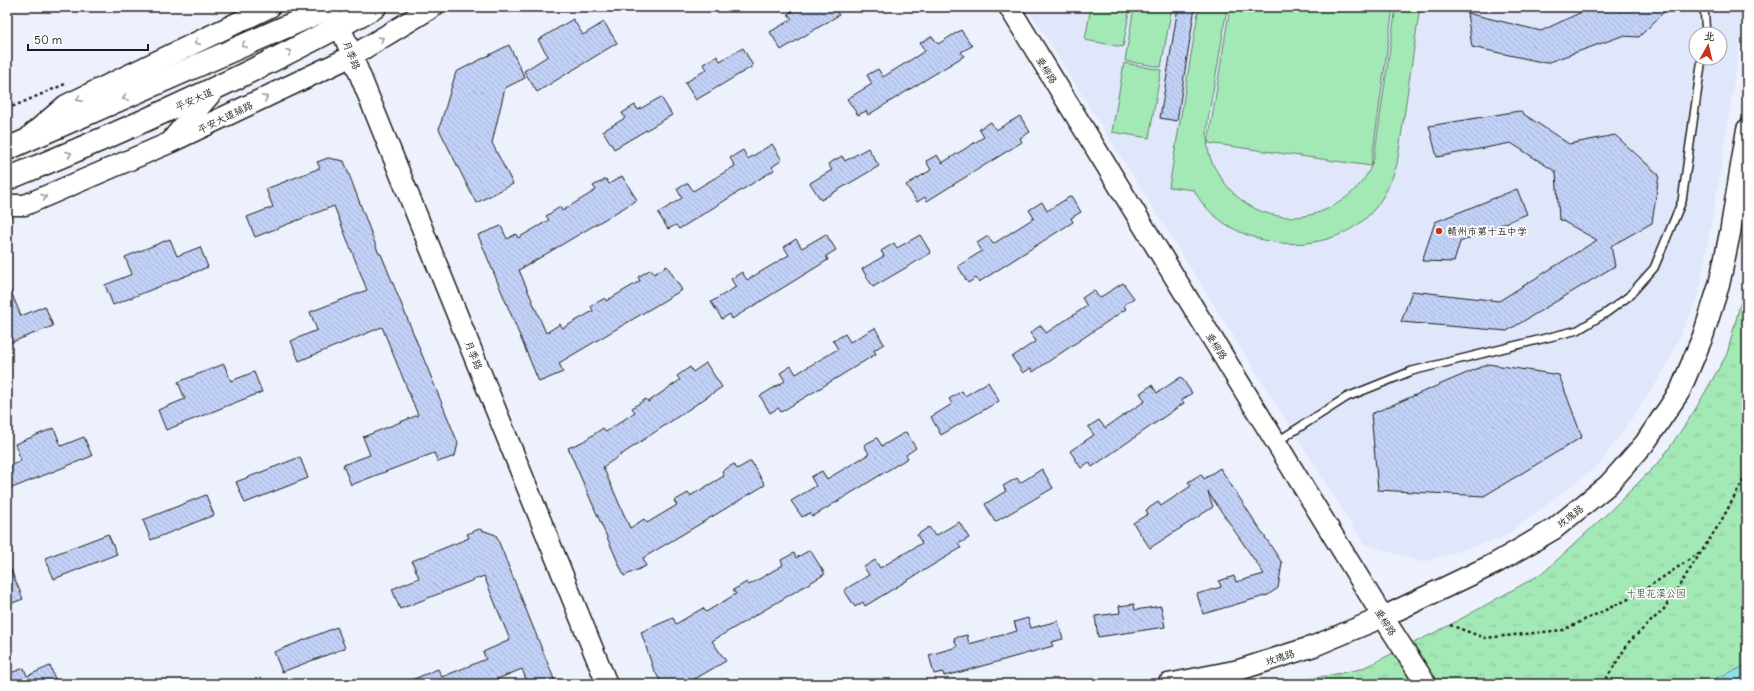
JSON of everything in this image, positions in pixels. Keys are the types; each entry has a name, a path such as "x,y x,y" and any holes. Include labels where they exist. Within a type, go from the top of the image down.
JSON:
{"main road":[{"name":"平安大道","path":"14,146 336,16 375,7"},
{"name":"平安大道","path":"7,179 215,89 336,16"}],"street":[{"path":"14,146 66,105 270,7"},
{"name":"平安大道辅路","path":"7,205 25,205 169,144 352,56 433,7"},
{"name":"垂柳路","path":"1009,7 1383,617 1426,684"},
{"name":"月季路","path":"336,16 607,684"},
{"path":"169,144 215,89"},
{"name":"玫瑰路","path":"1168,684 1239,670 1314,646 1383,617 1496,563 1554,528 1608,486 1644,443 1680,390 1703,336 1719,285 1730,233 1747,129"}],"lane":[{"path":"1704,7 1705,26"},
{"path":"1276,442 1346,397 1412,371 1578,330 1606,314 1629,296 1654,268 1682,201 1701,66"}],"path":[{"path":"1603,684 1628,642 1664,609 1720,523 1747,474"},
{"path":"1450,625 1485,638 1563,630 1635,596 1702,551"}],"shaded area":[{"name":"赣州市第十五中学","path":"1035,7 1745,7 1721,168 1699,294 1663,373 1600,464 1504,537 1423,562 1364,544 1030,12"}],"green space":[{"path":"1091,7 1130,7 1123,47 1085,40"},
{"path":"1134,7 1172,7 1161,67 1125,61"},
{"path":"1199,7 1227,7 1207,130 1208,148 1212,162 1232,192 1247,204 1263,212 1280,216 1298,217 1316,213 1333,206 1349,195 1361,183 1367,174 1374,158 1396,7 1420,7 1397,164 1385,192 1367,217 1349,230 1329,238 1307,243 1284,243 1261,240 1240,232 1220,220 1203,203 1194,190 1169,187"},
{"path":"1230,7 1393,7 1371,166 1208,143"},
{"path":"1124,63 1161,70 1149,138 1112,132"},
{"name":"十里花溪公园","path":"1747,278 1747,684 1285,684 1361,669 1450,625 1543,573 1612,509 1661,460 1695,410 1727,354"}],"water":[{"path":"1747,665 1747,684 1703,684"}],"building":[{"path":"799,7 834,7 839,15 781,50 770,32 792,19 788,14"},
{"path":"1178,7 1195,7 1177,121 1160,118"},
{"path":"1587,7 1669,7 1639,37 1622,36 1546,63 1472,47 1467,13 1541,31 1586,10"},
{"path":"573,19 583,35 604,22 617,43 537,92 524,71 548,56 538,40"},
{"path":"961,30 972,46 961,52 964,56 868,115 866,111 858,115 847,99 872,84 867,75 878,69 883,77 925,51 920,43 932,36 938,44"},
{"path":"509,45 525,78 505,88 492,143 513,184 476,203 439,129 456,72"},
{"path":"743,48 753,66 696,100 685,83 707,69 703,64 717,56 720,61"},
{"path":"661,97 672,115 614,149 603,131 625,118 622,113 635,105 638,110"},
{"path":"1519,111 1569,144 1615,135 1659,175 1652,223 1611,246 1615,266 1507,331 1401,322 1412,291 1499,301 1597,240 1559,219 1556,172 1511,143 1437,157 1429,126"},
{"path":"1020,116 1030,132 1020,138 1022,142 927,201 925,197 917,202 906,185 931,170 926,161 937,155 942,163 984,137 979,129 991,122 996,130"},
{"path":"772,144 782,160 772,167 774,170 679,229 676,225 668,229 658,213 682,198 677,189 688,183 693,191 735,166 730,158 743,150 748,159"},
{"path":"868,148 879,166 821,200 810,183 832,170 828,164 842,156 845,161"},
{"path":"328,158 344,161 379,254 381,254 458,443 455,456 438,462 434,453 351,485 343,465 370,455 363,437 418,415 382,327 299,361 291,341 317,330 310,312 367,290 334,206 255,237 247,217 273,207 266,189 320,168 317,162"},
{"path":"622,176 637,200 519,270 546,333 560,324 563,328 593,311 591,306 605,298 606,301 640,281 638,277 651,269 654,274 667,266 682,290 559,363 563,372 539,382 478,235 501,226 507,239 516,234 518,238 549,220 546,216 560,207 562,211 596,190 593,186 606,179 609,184"},
{"path":"1517,189 1527,214 1460,242 1454,262 1422,261 1435,222"},
{"path":"1071,196 1081,212 1071,218 1073,222 979,282 976,278 968,283 958,266 982,251 977,243 988,236 993,244 1034,218 1029,210 1042,202 1047,211"},
{"path":"826,234 836,250 826,256 828,260 732,319 730,314 722,319 711,302 736,287 731,279 742,272 747,280 789,255 784,247 796,239 802,248"},
{"path":"920,235 931,253 873,287 862,269 884,256 881,251 894,243 897,248"},
{"path":"170,239 177,256 200,247 208,267 113,305 105,285 132,274 125,257"},
{"path":"7,282 21,316 45,306 53,326 7,344"},
{"path":"1123,283 1134,298 1124,305 1126,309 1033,372 1031,368 1023,373 1012,357 1036,341 1030,333 1041,325 1046,333 1087,306 1082,298 1094,290 1099,298"},
{"path":"875,328 884,344 874,350 876,354 781,412 778,408 770,413 760,396 785,381 780,373 791,366 796,374 838,349 833,341 845,334 850,342"},
{"path":"706,363 722,387 603,467 630,528 644,519 647,523 677,505 674,501 688,493 690,496 724,476 722,471 734,464 737,469 751,461 765,485 643,558 646,566 624,576 568,448 584,441 603,428 606,432 635,412 632,408 646,399 648,402 680,380 677,376 690,367 693,372"},
{"path":"224,364 231,381 254,372 262,392 166,430 158,410 185,399 178,382"},
{"path":"1488,364 1559,375 1582,437 1484,496 1378,490 1371,414"},
{"path":"1181,377 1192,393 1182,400 1184,403 1092,467 1089,462 1081,468 1070,451 1094,435 1088,427 1099,420 1105,428 1145,401 1140,393 1152,385 1157,393"},
{"path":"988,382 999,401 941,435 931,417 952,404 949,399 962,391 965,396"},
{"path":"54,428 61,446 84,437 92,456 7,490 7,467 21,461 15,444"},
{"path":"906,432 916,448 906,455 908,458 812,517 810,513 802,517 791,501 816,486 811,477 822,471 827,479 869,454 864,445 877,438 882,446"},
{"path":"300,457 308,478 245,503 236,482"},
{"path":"1220,468 1282,563 1278,588 1268,595 1203,614 1197,594 1221,587 1219,581 1234,576 1236,582 1264,574 1208,492 1213,507 1150,548 1133,523 1148,514 1146,510 1158,502 1161,506 1191,486 1188,482 1201,474 1204,479"},
{"path":"1042,469 1053,488 995,522 985,504 1006,491 1003,486 1017,478 1020,483"},
{"path":"206,495 214,515 151,540 143,520"},
{"path":"959,522 969,538 958,544 961,548 865,606 863,602 855,607 844,590 869,575 864,567 875,560 880,568 922,543 917,535 929,527 935,536"},
{"path":"479,529 496,535 556,684 528,684 522,669 485,684 402,684 438,669 442,677 486,659 483,652 510,640 484,576 400,609 392,589 419,578 412,561 469,538 467,534"},
{"path":"108,534 117,554 54,579 45,558"},
{"path":"810,550 825,574 712,641 726,661 686,684 662,684 653,668 641,632 673,618 676,624 703,608 706,612 736,594 733,590 747,582 749,585 783,565 781,560 794,553 796,558"},
{"path":"7,560 23,599 7,605"},
{"path":"1134,604 1135,610 1161,606 1165,627 1098,637 1095,616 1120,613 1119,606"},
{"path":"1028,618 1031,628 1058,621 1063,639 1051,642 1053,646 961,672 944,676 943,672 934,674 929,655 957,647 954,638 967,635 969,644 1017,631 1014,622"},
{"path":"337,627 345,648 282,672 274,652"},
{"path":"50,666 57,684 8,684 11,682 8,674 24,668 27,676"}],"place":[{"name":"赣州市第十五中学","path":"1439,231"}]}
